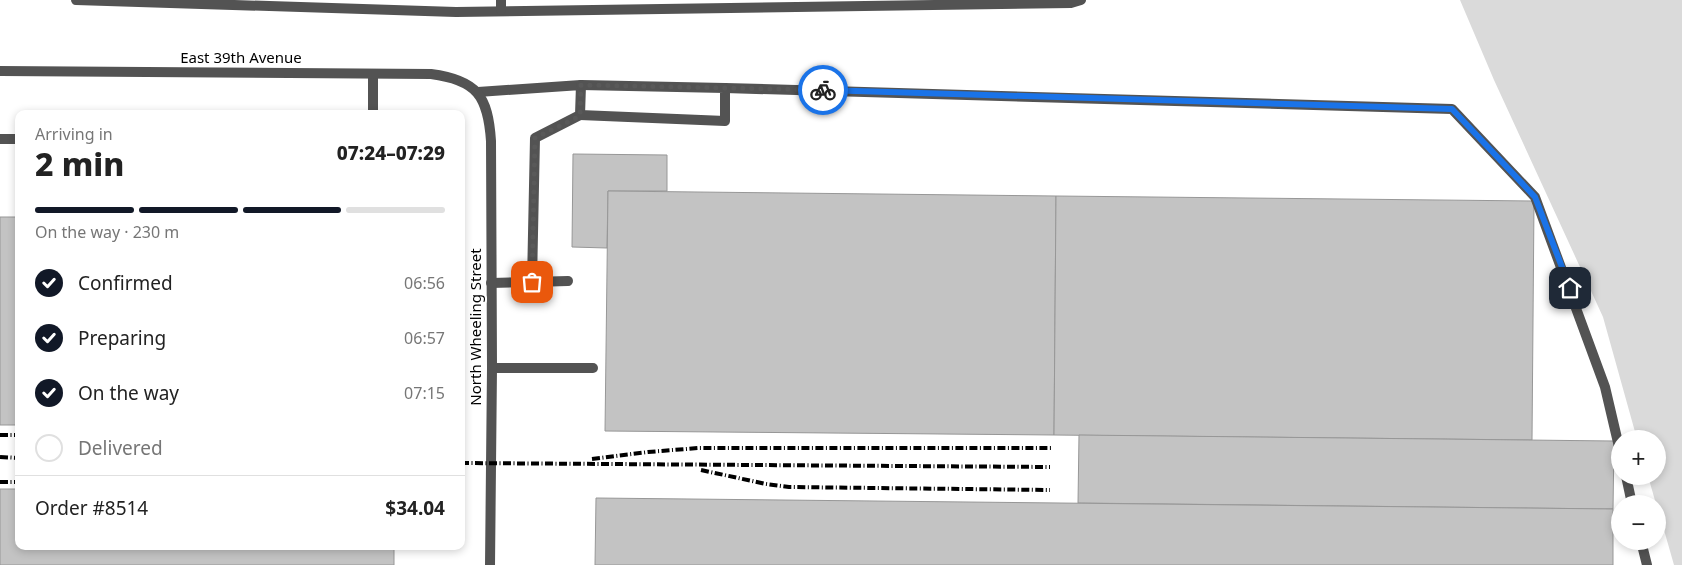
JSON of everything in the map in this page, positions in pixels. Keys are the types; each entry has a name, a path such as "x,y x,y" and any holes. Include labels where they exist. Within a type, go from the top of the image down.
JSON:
{"street":[{"path":"76,0 456,12 502,5 1071,3 1080,0"},
{"name":"East 39th Avenue","path":"0,71 431,74 450,76 464,82 478,92"},
{"path":"373,74 373,110"},
{"path":"478,92 581,85 1452,109 1535,197 1605,387 1615,430"},
{"path":"580,116 581,85"},
{"path":"532,282 535,138 580,116 725,122 726,88"},
{"name":"North Wheeling Street","path":"478,92 490,121 492,368 490,565"},
{"path":"0,139 15,139"},
{"path":"491,283 568,282"},
{"path":"492,368 593,368"},
{"path":"1643,550 1647,565"}],"shaded area":[{"path":"1460,0 1682,0 1682,565 1674,565 1666,537 1666,495 1653,495 1651,485 1666,485 1666,430 1634,430 1603,317 1494,80"}],"building":[{"path":"573,154 667,155 667,191 608,191 607,248 572,247"},
{"path":"608,191 1056,196 1054,435 605,431"},
{"path":"1056,196 1534,201 1532,440 1054,435"},
{"path":"0,217 15,217 15,425 0,425"},
{"path":"1079,435 1611,441 1611,485 1613,485 1611,509 1078,503"},
{"path":"0,489 15,489 15,550 394,550 394,565 0,565"},
{"path":"596,498 1611,509 1611,550 1613,550 1613,565 595,565"}],"railway":[{"path":"0,435 15,435"},
{"path":"592,459 698,448 1051,448"},
{"path":"0,457 15,458"},
{"path":"465,463 1050,467"},
{"path":"701,470 789,487 1050,490"},
{"path":"0,482 15,482"}],"way so far":[{"path":"532,282 535,138 580,116 581,85 823,90"}],"route":[{"path":"823,90 1452,109 1535,197 1570,288"}]}
